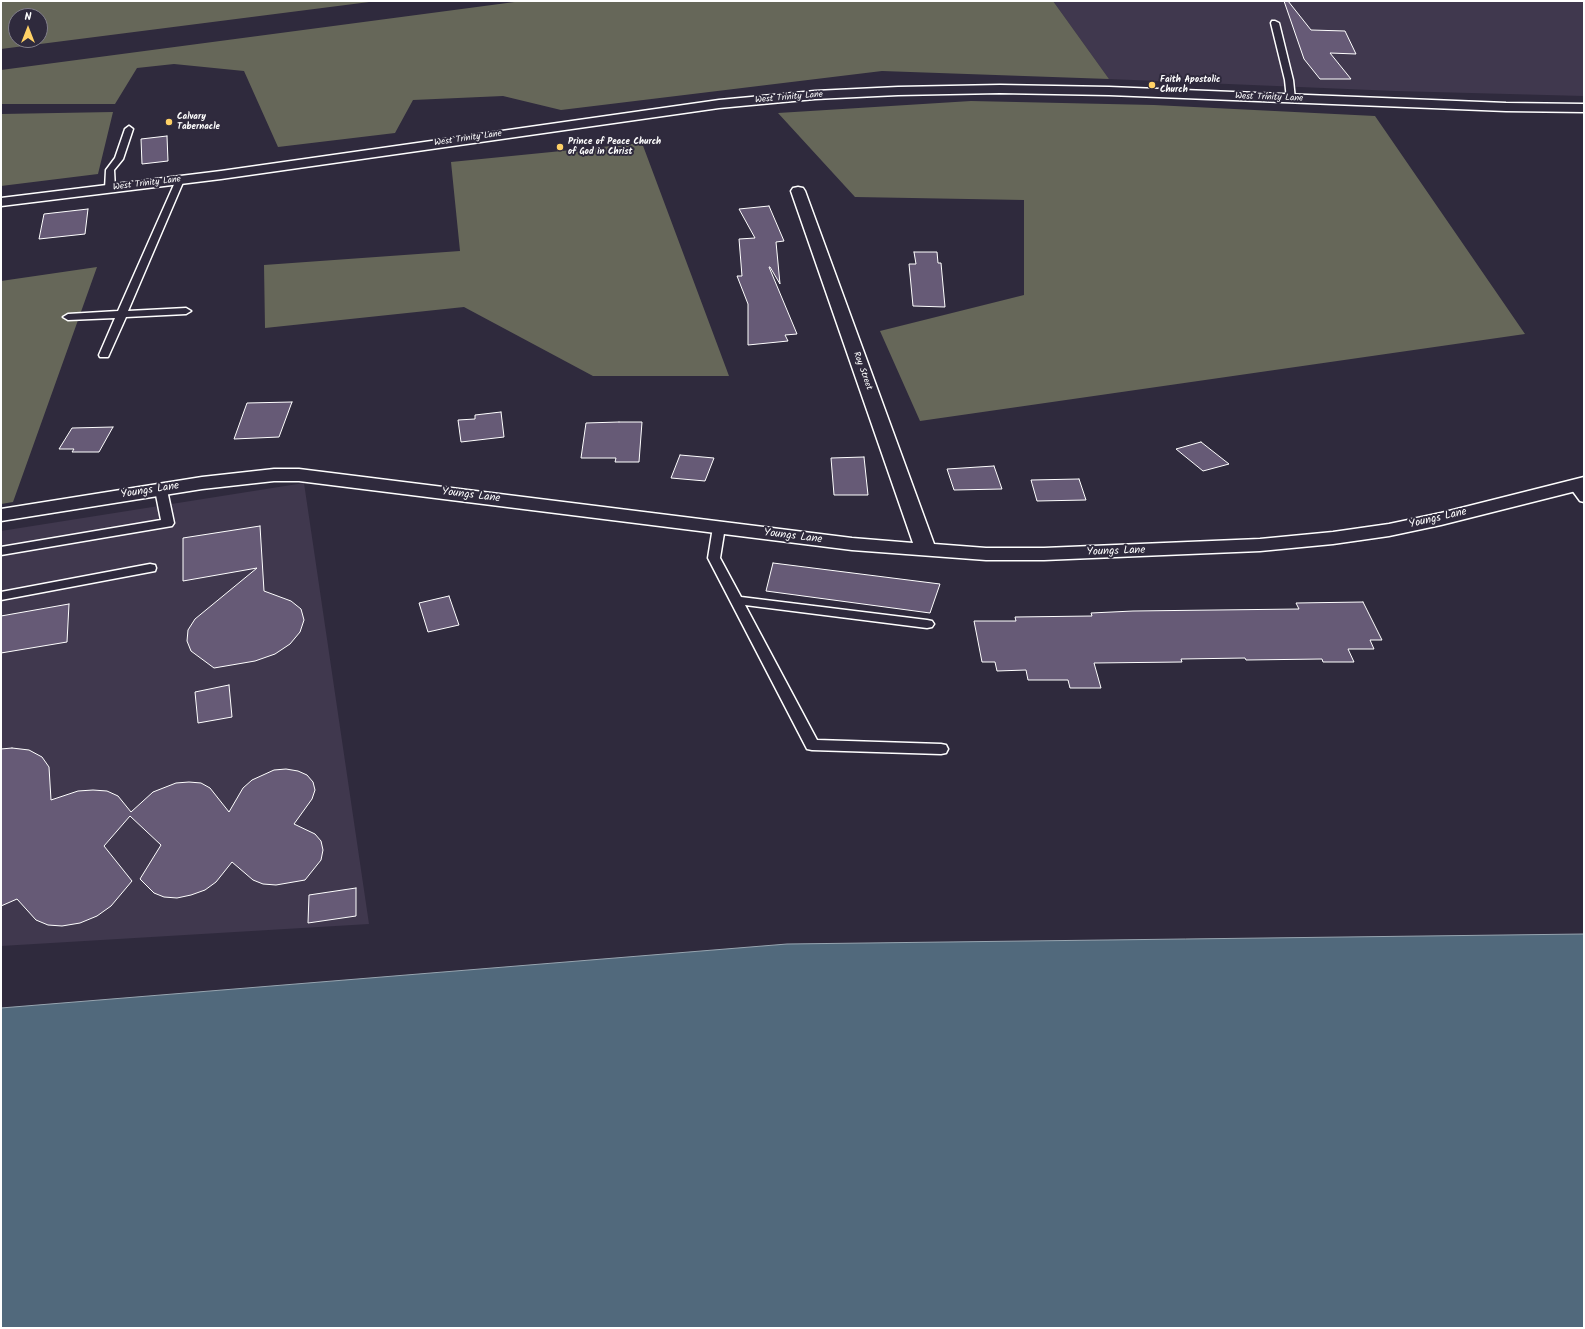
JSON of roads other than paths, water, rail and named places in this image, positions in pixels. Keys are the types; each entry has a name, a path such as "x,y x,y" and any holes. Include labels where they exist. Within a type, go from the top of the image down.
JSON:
{"street":[{"name":"West Trinity Lane","path":"1,202 180,180 719,104 815,95 898,91 1000,89 1109,91 1584,108"},
{"name":"Roy Street","path":"798,191 926,550"},
{"name":"Youngs Lane","path":"1,515 246,478 299,475 324,476 852,544 986,554 1044,554 1260,545 1333,538 1389,530 1581,489"}],"lane":[{"path":"1275,23 1290,80 1291,98"},
{"path":"110,189 110,170 119,159 129,129"},
{"path":"104,355 180,180"},
{"path":"68,317 186,311"},
{"path":"1,551 168,523 161,490"},
{"path":"719,527 714,558 812,745 941,749"},
{"path":"1,596 150,568"},
{"path":"736,600 927,624"}],"water":[{"path":"1584,934 1584,1328 1,1328 1,1008 787,944"}],"place":[{"name":"Faith Apostolic Church","path":"1152,85"},
{"name":"Calvary Tabernacle","path":"169,122"},
{"name":"Prince of Peace Church of God in Christ","path":"560,147"}]}
